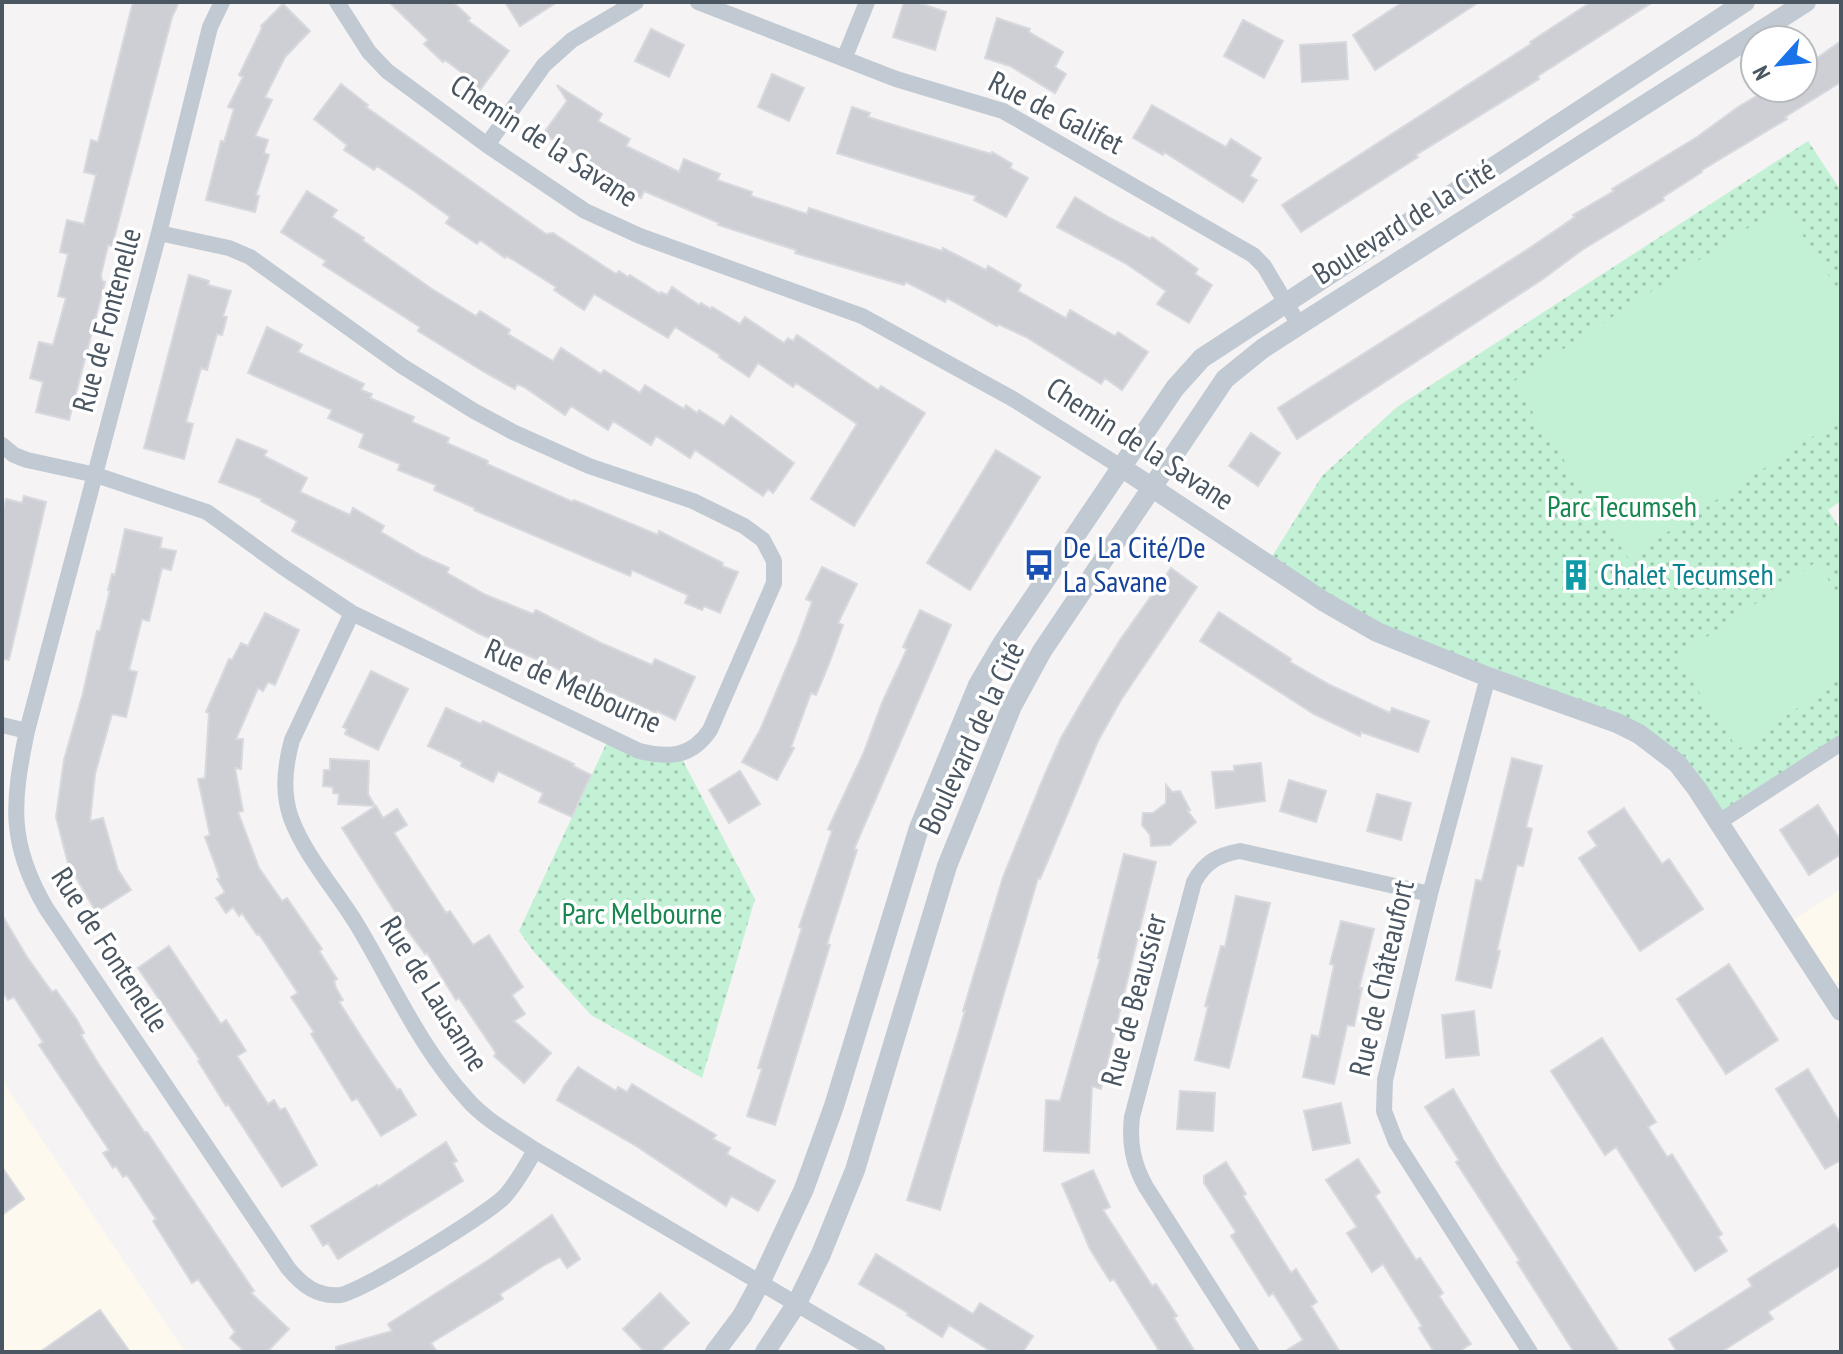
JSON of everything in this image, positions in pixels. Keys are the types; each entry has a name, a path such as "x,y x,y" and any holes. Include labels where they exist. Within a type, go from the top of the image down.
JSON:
{"street":[{"name":"Rue de Fontenelle","path":"222,2 210,27 159,233 27,731 18,776 16,813 19,848 35,889 288,1268 313,1291 340,1295 369,1284 503,1198 535,1150"},
{"name":"Chemin de la Savane","path":"337,2 369,52 387,71 487,145 585,211 615,226 862,316 1056,424 1350,617 1404,645 1617,723 1639,734 1677,763 1719,822 1841,1011"},
{"path":"487,145 544,65 572,40 636,2"},
{"name":"Rue de Galifet","path":"698,2 896,79 1003,111 1253,255 1264,266 1299,325"},
{"path":"844,59 867,2"},
{"name":"Boulevard de la Cité","path":"715,1352 761,1281 786,1232 819,1152 914,842 978,685 1002,644 1175,388 1202,358 1745,2"},
{"name":"Boulevard de la Cité","path":"765,1352 797,1303 821,1254 855,1170 947,866 1012,706 1042,651 1225,379 1262,349 1806,2"},
{"name":"Rue de Melbourne","path":"2,445 14,455 27,460 96,475 207,512 352,613 639,751 666,757 680,755 702,742 770,596 776,572 763,540 744,526 693,501 589,466 513,432 402,366 250,257 229,248 159,233"},
{"name":"Rue de Lausanne","path":"352,613 292,740 285,775 290,815 307,851 456,1085 481,1113 535,1150 878,1352"},
{"name":"Rue de Châteaufort","path":"1488,677 1430,894 1385,1080 1384,1111 1396,1142 1530,1352"},
{"path":"2,725 27,731"},
{"path":"1719,822 1841,743"},
{"name":"Rue de Beaussier","path":"1251,1352 1146,1187 1136,1170 1132,1154 1132,1117 1194,882 1200,870 1212,859 1240,851 1430,894"}],"shaded area":[{"path":"1841,889 1841,980 1827,989 1785,925"},
{"path":"2,1080 185,1352 2,1352"}],"green space":[{"name":"Parc Tecumseh","path":"1808,141 1841,191 1841,501 1828,510 1841,530 1841,743 1719,822 1659,747 1404,645 1268,563 1322,476 1397,407"},
{"path":"1783,205 1841,294 1841,418 1628,558 1513,382"},
{"path":"1816,562 1841,598 1841,678 1738,749 1676,658"},
{"name":"Parc Melbourne","path":"609,738 680,755 755,899 702,1078 591,1015 519,931"}],"building":[{"path":"133,2 179,2 172,17 112,246 108,245 101,275 105,282 69,420 36,412 43,382 30,378 39,342 53,345 66,298 58,296 68,254 60,252 67,220 84,224 96,175 84,172 91,140 98,142"},
{"path":"389,2 453,2 470,18 468,21 509,51 480,90 424,44 428,40"},
{"path":"505,2 557,2 520,26"},
{"path":"904,2 916,2 946,12 935,50 893,37"},
{"path":"1403,2 1479,2 1375,70 1353,35"},
{"path":"1591,2 1653,2 1301,232 1282,205"},
{"path":"283,4 310,31 285,57 265,97 272,100 255,136 268,140 264,153 269,155 256,195 259,196 255,212 206,200 221,141 224,142 234,109 228,107 243,77 239,75 261,26"},
{"path":"997,18 1030,29 1029,32 1063,52 1055,67 1066,74 1055,93 1010,66 985,58"},
{"path":"1243,20 1283,41 1264,78 1224,56"},
{"path":"651,29 684,45 669,77 635,61"},
{"path":"1841,41 1841,82 1819,96 1819,57"},
{"path":"1346,42 1348,79 1302,82 1300,45"},
{"path":"772,74 804,88 789,121 758,107"},
{"path":"341,84 368,105 366,107 546,234 553,233 616,274 619,271 628,277 630,275 660,294 667,295 672,287 699,305 712,307 740,324 745,317 784,343 788,338 793,341 797,335 878,390 881,386 925,413 854,526 811,499 857,424 796,383 793,387 758,363 749,377 675,327 668,338 594,294 584,310 554,290 556,287 515,261 505,258 480,240 477,244 446,223 450,217 414,191 377,166 374,170 344,150 347,145 314,119"},
{"path":"557,85 602,114 598,121 630,139 626,146 679,172 684,159 720,174 717,180 752,192 751,196 807,214 809,208 942,251 943,248 986,270 988,266 1021,285 1018,291 1066,318 1070,310 1115,336 1118,332 1148,352 1122,390 1105,378 1101,384 1026,337 997,326 947,298 945,302 906,282 904,285 795,253 796,250 718,225 644,191 641,198 592,169 594,165 543,134 567,101"},
{"path":"1743,104 1806,104 1297,439 1278,408 1525,251 1575,217 1573,215 1697,137"},
{"path":"1152,105 1226,147 1231,139 1261,158 1250,176 1257,180 1243,202 1164,152 1163,155 1133,138"},
{"path":"852,107 870,113 868,117 992,152 1012,164 1010,168 1028,178 1006,217 974,200 976,196 837,153"},
{"path":"307,191 337,210 332,217 432,289 476,316 480,311 510,330 508,334 553,361 561,348 601,374 604,370 640,393 645,385 684,409 686,405 697,413 699,410 724,426 731,416 794,463 773,493 768,489 763,496 695,450 690,458 656,436 651,445 613,421 608,430 571,406 565,415 524,387 517,384 515,389 484,372 418,331 420,327 323,265 326,261 281,232"},
{"path":"1075,197 1150,239 1152,237 1198,269 1195,274 1212,285 1189,323 1157,304 1166,291 1125,263 1057,227"},
{"path":"189,275 209,281 208,285 231,291 223,316 227,317 222,335 217,334 207,370 201,368 186,422 193,424 184,459 144,448"},
{"path":"267,327 302,345 298,352 364,384 361,390 372,394 370,398 414,417 412,422 449,438 447,443 488,461 487,464 573,502 658,535 659,531 738,572 720,613 685,603 688,595 632,570 630,576 474,510 434,490 436,485 398,470 400,464 359,447 364,434 328,418 332,410 248,373"},
{"path":"1251,433 1280,453 1258,486 1229,466"},
{"path":"237,439 267,451 264,456 307,478 300,492 350,515 353,508 384,526 381,532 449,568 447,573 486,595 533,614 536,610 652,665 655,659 695,677 675,720 480,634 292,531 297,521 262,499 219,482"},
{"path":"996,450 1040,477 970,590 927,563"},
{"path":"24,496 46,502 9,660 2,659 2,515 6,499 22,503"},
{"path":"125,529 162,538 160,548 176,551 171,570 162,568 149,621 142,619 129,670 137,672 126,717 112,714 95,774 90,821 103,818 118,870 131,890 96,912 68,863 56,817 64,760"},
{"path":"822,567 857,584 838,623 843,625 829,664 816,695 811,693 791,747 794,748 777,780 742,762 760,730 797,643 812,602 806,599"},
{"path":"1171,568 1197,587 1121,700 1098,741 1038,878 940,1210 907,1200 1003,877 1045,774 1087,693"},
{"path":"920,610 951,625 854,849 857,850 827,944 830,945 775,1125 747,1116 762,1069 758,1068 802,928 799,927 832,831 828,829 864,752"},
{"path":"1219,612 1291,659 1290,662 1330,685 1390,713 1392,708 1429,721 1418,752 1361,732 1360,736 1314,714 1200,641"},
{"path":"265,613 299,630 275,685 268,682 263,691 258,688 236,739 243,739 241,769 235,768 243,811 238,812 259,868 282,901 287,898 322,949 319,951 337,979 334,981 336,988 343,1000 339,1002 416,1115 381,1136 357,1098 352,1101 311,1034 314,1032 291,997 298,993 259,934 242,913 239,916 233,907 226,913 216,898 224,890 217,879 220,878 205,837 210,835 198,779 205,778 209,713 206,712 229,659 232,660 241,643 248,646"},
{"path":"371,671 408,689 378,750 345,734 347,729 343,727"},
{"path":"446,708 481,724 483,721 591,775 572,817 539,802 543,793 498,771 493,782 461,766 462,762 428,746"},
{"path":"1512,758 1542,766 1526,827 1532,829 1523,866 1517,865 1491,988 1456,980 1476,880 1482,881"},
{"path":"330,759 369,761 368,794 375,806 338,804 339,794 333,793 333,787 323,786 324,770 330,770"},
{"path":"1261,763 1265,801 1216,808 1212,772 1234,771 1234,766"},
{"path":"740,771 760,804 729,823 709,790"},
{"path":"1289,780 1326,791 1316,822 1280,811"},
{"path":"1166,785 1172,792 1180,791 1190,810 1187,810 1196,822 1170,845 1151,846 1150,835 1142,825 1143,813 1153,813 1166,803"},
{"path":"1377,794 1411,803 1401,840 1367,831"},
{"path":"1818,805 1841,841 1841,854 1809,875 1780,830"},
{"path":"376,806 383,818 397,809 407,825 394,833 446,913 450,911 473,945 489,935 523,987 512,995 525,1014 514,1021 551,1053 524,1083 494,1056 496,1053 459,998 456,1000 427,953 403,924 342,828"},
{"path":"1624,808 1662,864 1669,859 1703,909 1640,951 1579,858 1597,846 1588,832"},
{"path":"1124,854 1156,862 1101,1089 1092,1086 1089,1153 1044,1151 1046,1100 1060,1101 1100,959"},
{"path":"1236,896 1270,903 1229,1068 1195,1060 1208,1007 1205,1006 1221,946 1225,947"},
{"path":"2,915 52,992 56,990 77,1020 84,1033 81,1035 98,1063 254,1291 251,1293 289,1329 267,1352 245,1352 230,1338 235,1332 198,1279 192,1283 127,1175 123,1177 116,1166 113,1168 103,1153 109,1150 39,1045 43,1042 14,997 8,1000 2,991"},
{"path":"1341,921 1374,929 1359,988 1362,988 1354,1026 1347,1025 1334,1084 1303,1077 1312,1035 1319,1037 1334,965 1330,964"},
{"path":"169,946 221,1024 226,1020 246,1051 237,1056 268,1104 274,1100 280,1110 285,1108 317,1165 282,1187 138,968"},
{"path":"1729,964 1778,1040 1726,1074 1677,999"},
{"path":"1474,1011 1479,1055 1446,1058 1442,1015"},
{"path":"1602,1038 1656,1122 1648,1127 1667,1157 1672,1154 1722,1234 1718,1237 1727,1251 1695,1271 1616,1147 1605,1155 1551,1071"},
{"path":"578,1067 616,1091 618,1087 627,1092 632,1084 716,1135 713,1139 730,1148 727,1154 775,1181 758,1211 731,1196 726,1206 636,1146 557,1100"},
{"path":"1808,1069 1841,1124 1841,1160 1825,1169 1776,1089"},
{"path":"1453,1089 1619,1352 1574,1352 1517,1262 1520,1261 1456,1162 1459,1160 1425,1107"},
{"path":"1180,1091 1215,1093 1213,1131 1177,1129"},
{"path":"1341,1103 1350,1143 1313,1150 1304,1111"},
{"path":"446,1142 457,1161 453,1163 463,1181 338,1259 328,1243 323,1246 311,1226"},
{"path":"1358,1159 1380,1192 1375,1196 1416,1260 1420,1258 1443,1293 1439,1296 1471,1344 1458,1352 1434,1352 1419,1328 1422,1326 1383,1264 1372,1272 1347,1233 1357,1227 1326,1180"},
{"path":"1226,1162 1246,1194 1243,1196 1291,1273 1296,1269 1317,1302 1311,1306 1340,1352 1284,1352 1303,1340 1273,1293 1269,1296 1231,1236 1236,1232 1204,1183 1204,1176"},
{"path":"2,1167 24,1199 2,1215"},
{"path":"1093,1170 1110,1207 1103,1210 1152,1286 1156,1284 1177,1316 1174,1318 1195,1352 1160,1352 1114,1279 1110,1281 1090,1249 1062,1184"},
{"path":"552,1215 580,1259 567,1268 560,1257 546,1264 500,1294 503,1299 431,1343 437,1352 336,1352 336,1347 392,1331 388,1324"},
{"path":"1834,1224 1841,1234 1841,1265 1768,1312 1773,1319 1721,1352 1677,1352 1669,1339 1752,1286 1748,1279"},
{"path":"876,1254 973,1314 980,1303 1033,1336 1023,1352 992,1352 949,1325 942,1337 859,1284"},
{"path":"660,1293 689,1323 659,1352 645,1352 623,1329"},
{"path":"100,1310 130,1352 40,1352"}],"place":[{"name":"De La Cité/De La Savane","path":"1039,565"},
{"name":"Chalet Tecumseh","path":"1576,575"}]}
